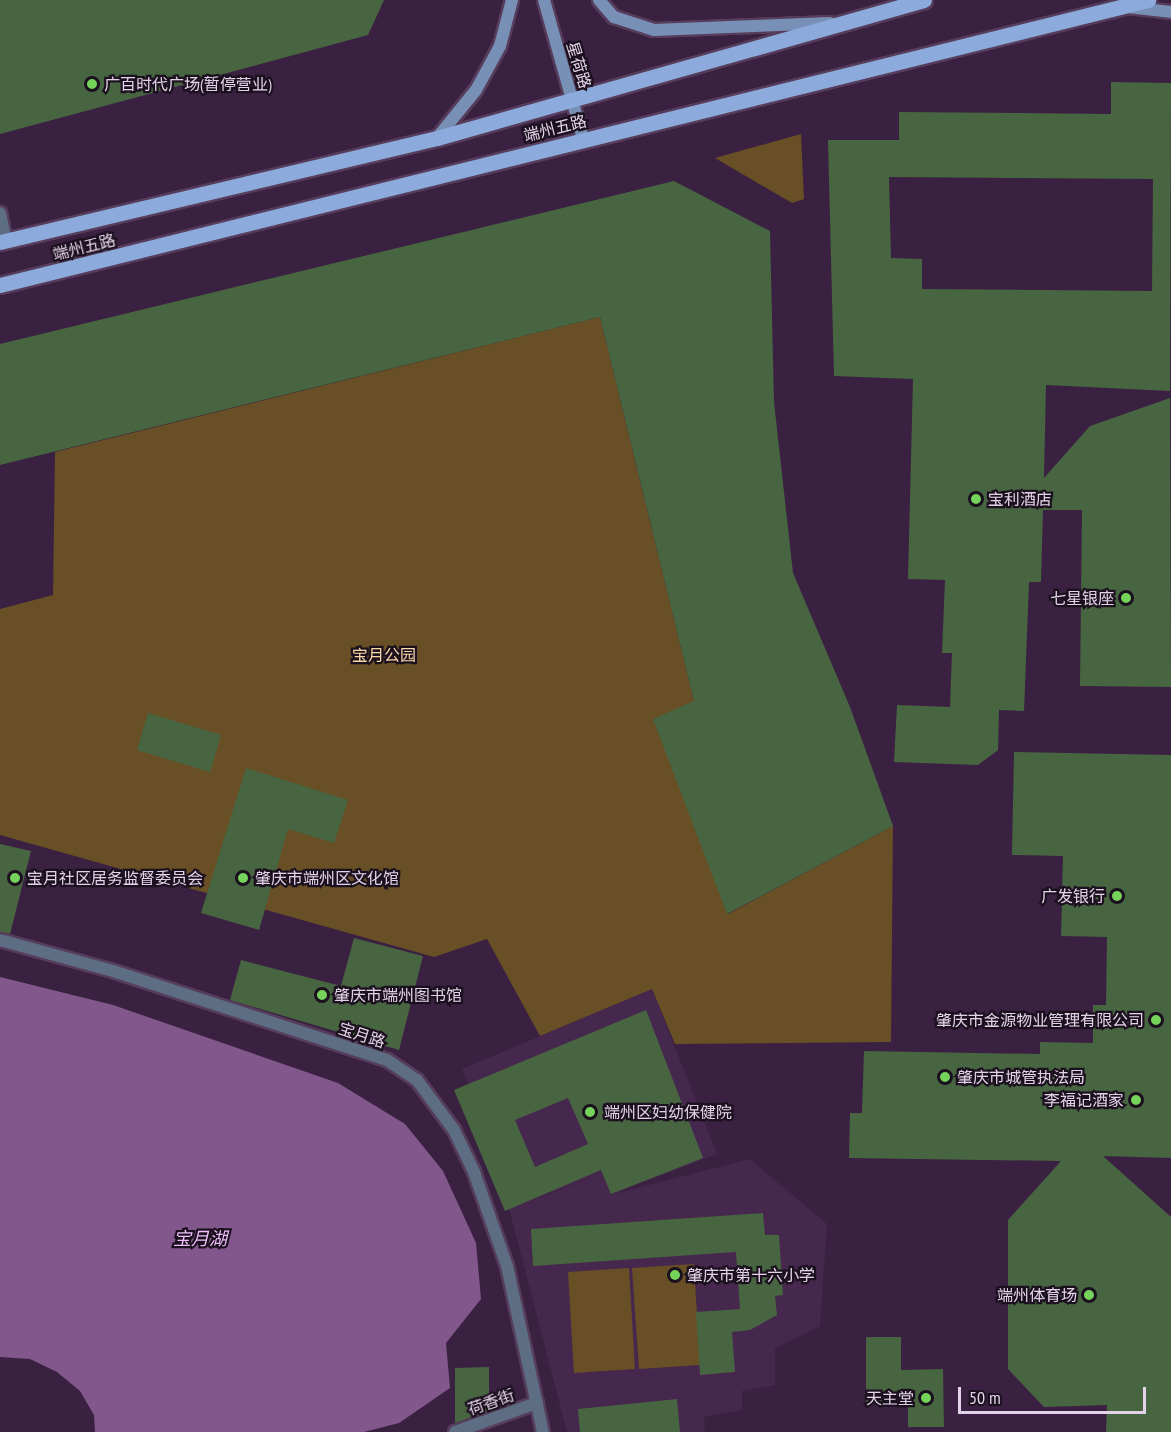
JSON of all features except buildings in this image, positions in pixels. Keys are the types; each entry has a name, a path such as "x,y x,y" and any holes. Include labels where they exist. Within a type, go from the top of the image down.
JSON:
{"main road":[{"name":"端州五路","path":"3,242 436,138 924,0"},
{"name":"端州五路","path":"0,285 1148,0"}],"street":[{"path":"436,138 476,90 500,46 512,0"},
{"name":"星荷路","path":"544,0 583,139"},
{"path":"599,0 614,17 654,30 843,22"},
{"path":"1119,6 1171,12"},
{"path":"0,213 3,242"},
{"name":"宝月路","path":"0,940 113,971 387,1060 417,1080 454,1131 474,1172 507,1266 543,1432"},
{"name":"荷香街","path":"455,1432 537,1403"}],"shaded area":[{"name":"肇庆市第十六小学","path":"652,989 717,1154 610,1195 750,1159 827,1224 820,1326 775,1348 775,1385 742,1391 742,1410 704,1417 705,1432 567,1432 509,1208 602,1175 519,1203 462,1069"}],"green space":[{"path":"801,134 804,199 792,203 715,158"},
{"name":"宝月公园","path":"600,317 694,701 728,914 893,826 891,1042 675,1044 652,989 540,1036 487,939 434,957 0,835 0,609 53,595 55,452"},
{"path":"694,1264 700,1365 639,1369 632,1268"},
{"path":"629,1268 635,1369 574,1373 568,1272"}],"water":[{"name":"宝月湖","path":"0,977 113,1005 338,1083 405,1124 443,1171 476,1243 481,1299 446,1343 450,1388 399,1423 364,1432 95,1432 94,1415 80,1391 57,1372 30,1359 0,1357"}],"place":[{"name":"广百时代广场(暂停营业)","path":"92,84"},
{"name":"宝利酒店","path":"976,499"},
{"name":"七星银座","path":"1126,598"},
{"name":"宝月社区居务监督委员会","path":"15,878"},
{"name":"肇庆市端州区文化馆","path":"243,878"},
{"name":"广发银行","path":"1117,896"},
{"name":"肇庆市端州图书馆","path":"322,995"},
{"name":"肇庆市金源物业管理有限公司","path":"1156,1020"},
{"name":"肇庆市城管执法局","path":"945,1077"},
{"name":"李福记酒家","path":"1136,1100"},
{"name":"端州区妇幼保健院","path":"590,1112"},
{"name":"肇庆市第十六小学","path":"675,1275"},
{"name":"端州体育场","path":"1089,1295"},
{"name":"天主堂","path":"926,1398"}]}
